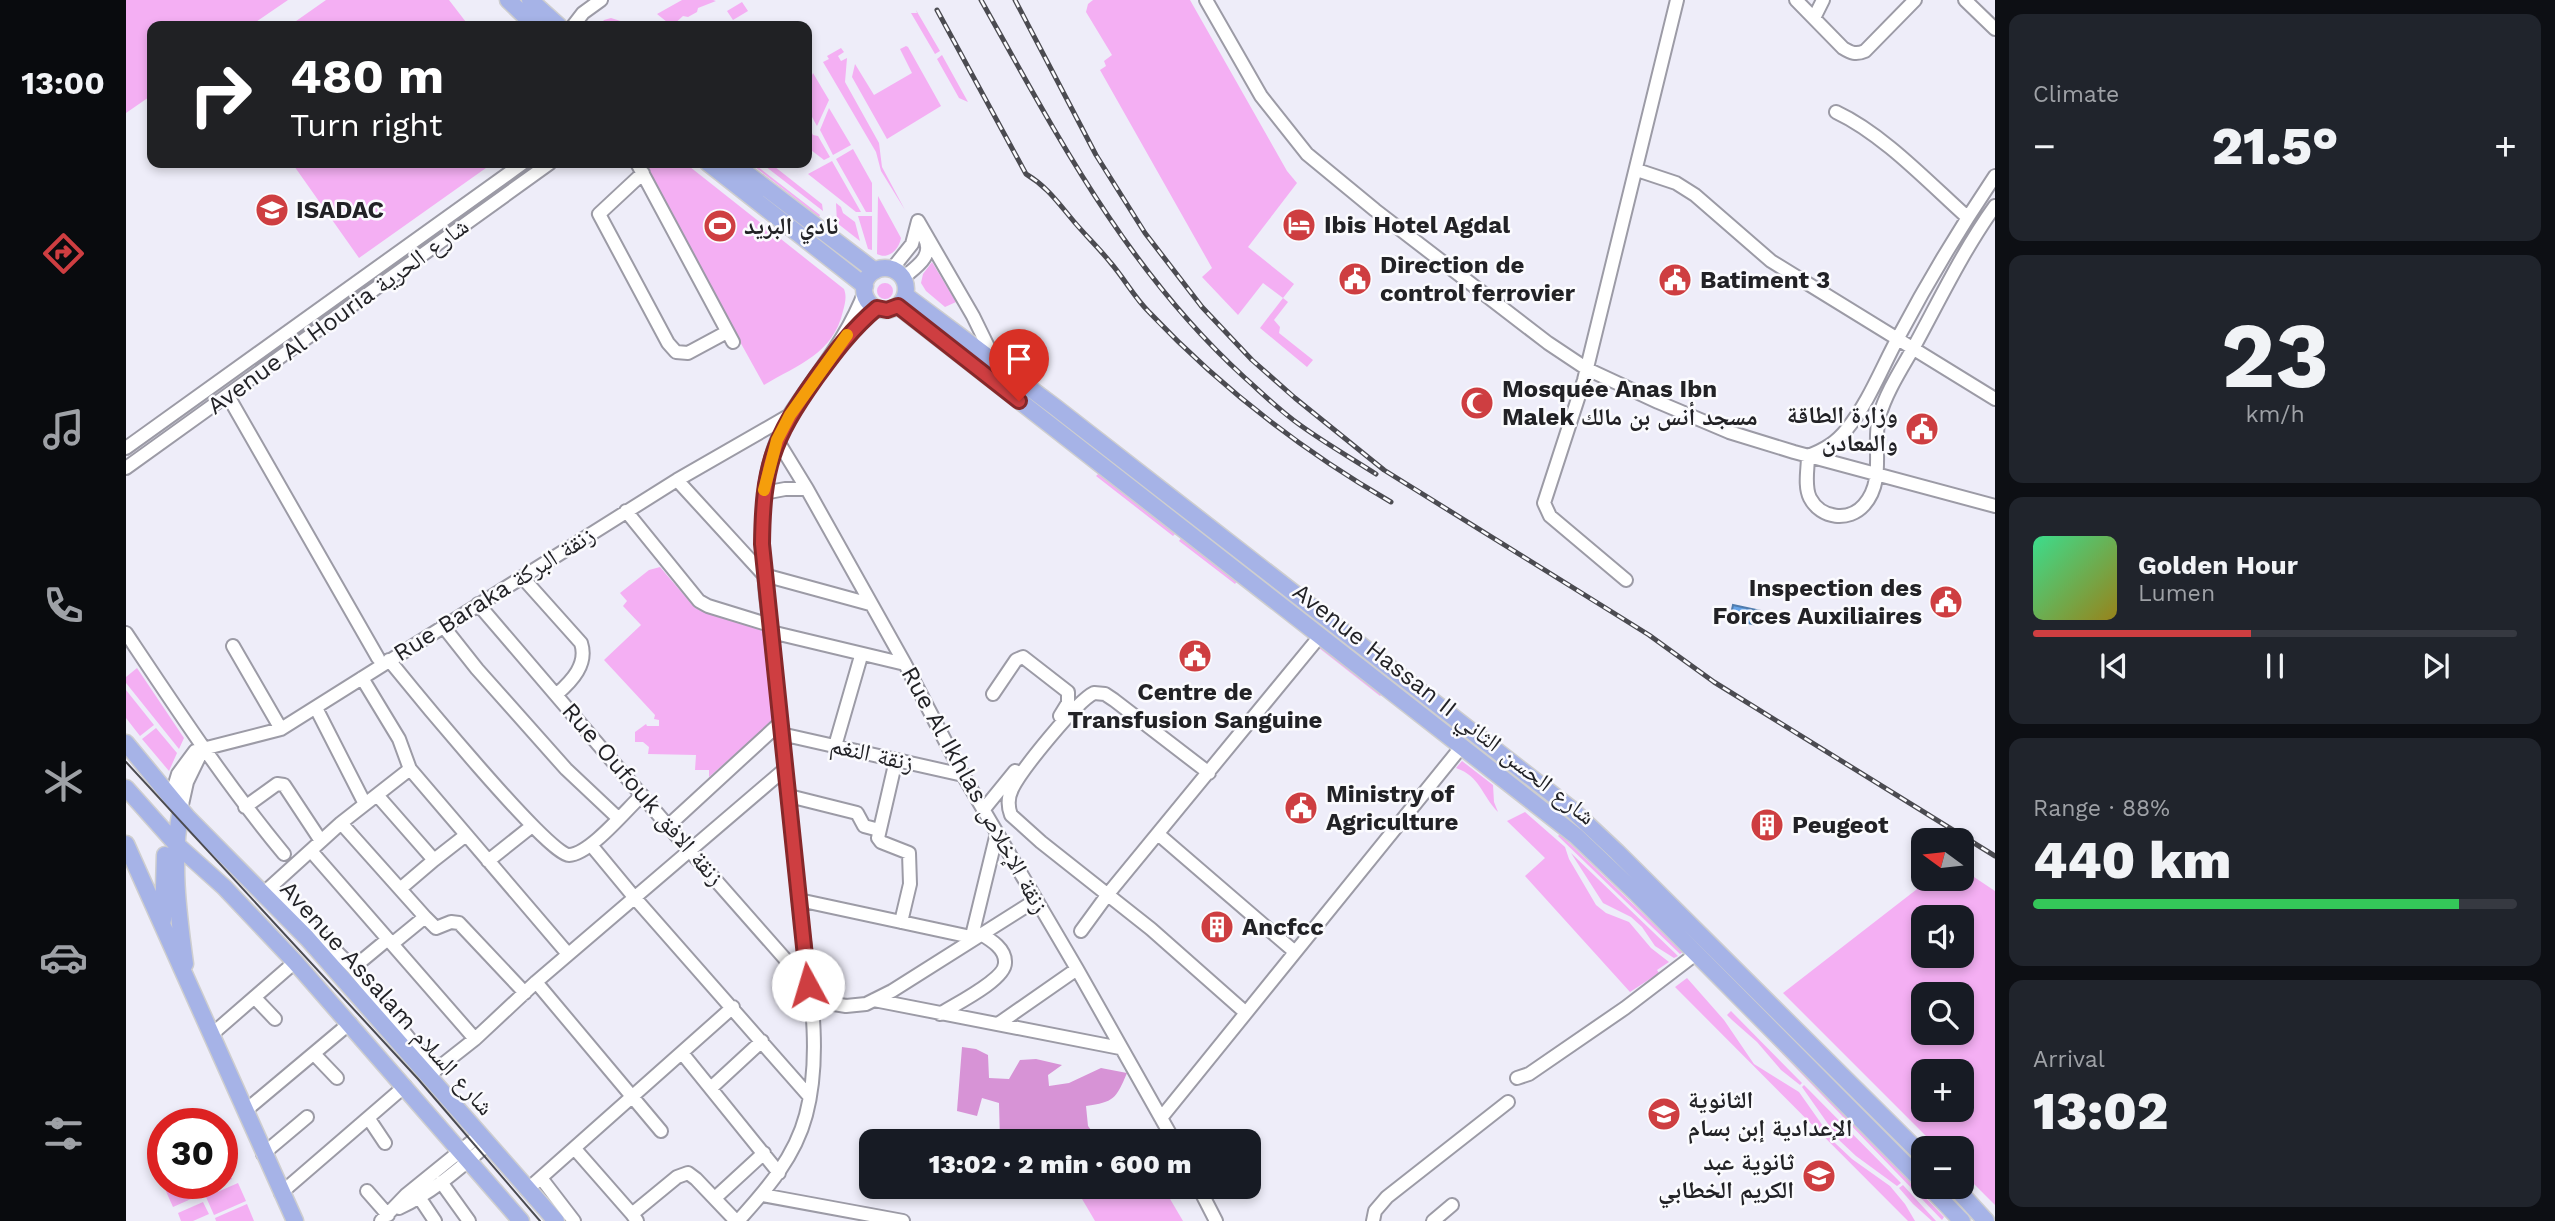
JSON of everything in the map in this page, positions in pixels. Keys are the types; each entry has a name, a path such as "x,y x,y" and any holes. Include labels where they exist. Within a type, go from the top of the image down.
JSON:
{"main road":[{"path":"508,0 530,21"},
{"path":"530,0 553,21"},
{"path":"714,168 865,289 870,303 877,308 887,310 901,301 906,286 897,274 882,269 869,276 865,289"},
{"path":"740,168 875,271"},
{"name":"Avenue Hassan II شارع الحسن الثاني","path":"901,301 995,361 1570,808 1642,876 1911,1144"},
{"name":"Avenue Hassan II شارع الحسن الثاني","path":"901,301 1320,636 1576,836 1911,1170"},
{"name":"Avenue Assalam شارع السلام","path":"126,743 176,803 267,890 323,956 431,1073 484,1140 556,1221"},
{"name":"Avenue Assalam شارع السلام","path":"126,788 171,839 224,887 295,962 465,1155 516,1219"},
{"path":"163,927 176,803"},
{"path":"171,839 187,980"},
{"path":"126,844 295,1221"},
{"path":"1941,1199 1962,1221"},
{"path":"1966,1199 1986,1221"}],"street":[{"path":"577,21 601,0"},
{"path":"1206,0 1261,96 1307,154 1384,218 1548,343 1587,369 1698,420 1808,456 1995,506"},
{"path":"1626,580 1550,516 1544,507 1545,496 1587,369 1677,0"},
{"path":"1796,0 1843,48 1858,54 1865,51 1915,0"},
{"path":"1814,18 1823,0"},
{"path":"1965,0 1995,29"},
{"path":"1836,112 1855,122 1886,146 1967,217"},
{"name":"Avenue Al Houria شارع الحرية","path":"126,448 516,168"},
{"name":"Avenue Al Houria شارع الحرية","path":"126,468 543,168"},
{"path":"640,168 730,337 688,353 676,352 668,343 599,214 640,168"},
{"path":"1637,170 1676,183 1695,195 1771,261 1995,399"},
{"path":"1808,456 1834,443 1848,429 1866,402 1896,340 1967,217 1995,176"},
{"path":"1808,456 1806,485 1809,498 1817,508 1828,514 1848,515 1865,504 1878,474 1876,439 1880,413 1912,350 1995,206"},
{"path":"897,274 923,261 928,253 928,244 918,221"},
{"path":"897,274 912,244 918,221"},
{"path":"918,221 973,316 995,361"},
{"path":"575,1149 635,1217 677,1177 685,1173 696,1179 737,1221 779,1173 799,1136 809,1096 814,1045 764,575 764,493 777,440 790,415 843,339 865,289"},
{"path":"843,339 877,308"},
{"path":"228,396 384,659 553,847 565,855 579,852 591,845 642,795"},
{"name":"Rue Baraka زنقة البركة","path":"197,751 281,729 362,678 384,659 443,626 677,480 790,415"},
{"name":"Rue Al Ikhlas زنقة الإخلاص","path":"777,440 905,664 963,775 1167,1129"},
{"path":"677,480 764,575 870,604"},
{"path":"764,493 807,489"},
{"path":"626,511 699,601 771,629 861,656 905,664"},
{"path":"522,576 581,643 583,649 579,668 557,694"},
{"name":"Rue Oufouk زنقة الافق","path":"478,604 808,985"},
{"path":"443,626 477,670 566,768 618,818"},
{"path":"126,633 197,751 284,854"},
{"path":"1082,931 1108,894 1320,636"},
{"path":"233,646 281,729"},
{"path":"835,746 861,656"},
{"path":"984,809 1059,716 1069,697 1068,692 1052,678 1023,657 1016,660 993,694"},
{"path":"362,678 399,739 410,769 568,954"},
{"path":"1209,773 1105,694 1094,693 1088,695 1062,724 1011,789 1009,809 1011,815 1041,842 1108,894 1246,1013"},
{"path":"316,708 365,804"},
{"path":"668,826 780,729"},
{"name":"زنقة النغم","path":"780,729 835,746 963,775"},
{"path":"1161,1118 1462,747"},
{"path":"176,803 187,782 197,751"},
{"path":"896,760 879,840 909,853 910,884 901,922"},
{"path":"410,769 341,823 267,890 353,968 431,1073 475,1039 568,954 785,769"},
{"path":"245,807 275,786 284,785 321,841"},
{"path":"377,796 434,860"},
{"path":"789,796 857,813 864,826 879,830"},
{"path":"341,823 436,928 451,922 459,923 525,993"},
{"path":"488,861 532,826"},
{"path":"975,937 997,833"},
{"path":"1158,834 1295,952"},
{"path":"400,889 466,835"},
{"path":"591,845 809,1096"},
{"path":"310,851 475,1039"},
{"path":"810,999 846,1006 866,1004 892,991 1036,900"},
{"path":"799,901 975,937 1003,953 1005,964 1001,974 940,1014"},
{"path":"353,968 425,917"},
{"path":"1517,1078 1528,1074 1625,1008 1696,953"},
{"path":"211,1035 295,962"},
{"path":"998,1024 1077,969"},
{"path":"536,982 662,1132"},
{"path":"255,998 275,1019"},
{"path":"873,1000 1120,1048"},
{"path":"527,1190 733,1007"},
{"path":"245,1111 350,1023"},
{"path":"711,1088 762,1041"},
{"path":"682,1053 779,1173"},
{"path":"315,1055 337,1078"},
{"path":"281,1193 405,1086"},
{"path":"1373,1221 1375,1211 1387,1197 1508,1102"},
{"path":"263,1154 306,1117"},
{"path":"369,1119 385,1143"},
{"path":"388,1215 407,1195 484,1140"},
{"path":"715,1198 764,1153"},
{"path":"388,1215 441,1182 465,1155"},
{"path":"541,1178 575,1221"},
{"path":"441,1182 469,1221"},
{"path":"367,1191 388,1215"},
{"path":"762,1195 867,1217 903,1221"},
{"path":"419,1197 435,1221"},
{"path":"1205,1199 1216,1221"},
{"path":"1433,1221 1452,1205"}],"shaded area":[{"path":"126,0 288,0 257,21 147,21 147,98 126,113"},
{"path":"326,0 449,0 465,21 296,21"},
{"path":"682,0 716,1 678,21 666,21 657,14"},
{"path":"1093,0 1190,0 1287,171 1297,183 1248,247 1294,284 1283,298 1263,283 1238,315 1202,277 1212,268 1100,70 1106,66 1104,61 1112,55 1086,12 1088,4"},
{"path":"742,2 748,11 733,20 727,11"},
{"path":"916,10 940,51 935,54 911,13 917,13"},
{"path":"906,46 941,106 887,139 852,77 855,64 874,95 912,73 900,49"},
{"path":"841,48 844,52 838,56 841,61 847,58 845,82 879,143 882,167 905,210 881,171 876,152 823,62 829,59 827,56"},
{"path":"942,55 968,102 959,98 937,59"},
{"path":"813,73 829,100 817,126 812,116"},
{"path":"829,108 851,145 833,155 820,130"},
{"path":"812,133 818,136 830,157 824,160 812,151"},
{"path":"853,149 872,183 872,212 866,212 836,159"},
{"path":"832,161 861,212 856,212 808,174"},
{"path":"296,168 486,168 359,258"},
{"name":"نادي البريد","path":"644,168 691,168 844,289 845,303 838,326 823,348 802,364 764,385"},
{"path":"756,168 820,215 819,217"},
{"path":"767,168 776,168 822,204 823,211"},
{"path":"878,196 901,238 895,250 885,256 877,254"},
{"path":"836,203 843,213 855,222 860,241 837,223"},
{"path":"858,216 872,216 872,250 868,249"},
{"path":"932,262 956,302 945,307 926,291 921,283 923,274"},
{"path":"882,283 888,283 893,291 891,297 882,299 877,294 877,288"},
{"path":"1283,298 1288,302 1274,320 1280,327 1279,333 1313,360 1307,367 1260,328"},
{"path":"1099,473 1176,533 1173,536 1096,476"},
{"path":"1182,537 1238,580 1235,584 1179,541"},
{"path":"660,567 695,608 763,630 774,720 709,777 709,770 695,770 696,755 648,754 649,747 643,742 635,742 635,732 646,724 659,726 659,720 654,719 655,715 604,660 641,625 623,606 627,601 620,593 649,570"},
{"path":"1322,645 1383,693 1380,696 1319,648"},
{"path":"137,668 184,738 179,749 126,683 126,677"},
{"path":"126,690 154,725 140,736 126,718"},
{"path":"156,728 177,753 169,771 142,739"},
{"path":"1462,761 1493,785 1494,802 1498,812 1476,781 1456,768"},
{"path":"1525,812 1565,847 1569,859 1596,905 1606,913 1629,922 1651,948 1669,962 1657,970 1659,973 1630,992 1525,876 1545,858 1507,821"},
{"path":"1560,834 1683,952 1680,954 1558,836"},
{"path":"1571,853 1678,956 1674,958 1655,946 1631,917 1603,903"},
{"path":"1974,877 1995,891 1995,1205 1974,1184 1974,1136 1926,1136 1912,1122 1974,1122 1974,1059 1911,1059 1911,1121 1783,993 1915,891 1974,891"},
{"path":"1687,978 1724,1020 1754,1064 1799,1092 1835,1143 1852,1159 1890,1186 1915,1221 1908,1221 1675,987"},
{"path":"1731,1011 1802,1083 1800,1085 1781,1070 1757,1042 1727,1015"},
{"path":"1775,1040 1911,1182 1911,1188 1772,1043"},
{"path":"962,1047 976,1049 988,1055 989,1078 1009,1079 1020,1060 1036,1059 1062,1065 1048,1075 1049,1086 1069,1083 1101,1068 1127,1073 1113,1098 1086,1106 1090,1129 1000,1129 999,1103 982,1098 977,1116 957,1111"},
{"path":"1804,1085 1901,1183 1897,1186 1840,1141 1802,1087"},
{"path":"238,1183 246,1201 214,1215 207,1199 238,1199"},
{"path":"1903,1185 1911,1194 1911,1199 1916,1199 1936,1221 1932,1221 1899,1188"},
{"path":"169,1199 191,1199 173,1207"},
{"path":"1082,1199 1170,1199 1183,1221 1095,1221"},
{"path":"1922,1199 1927,1199 1944,1217 1942,1220"},
{"path":"203,1202 209,1214 193,1221 181,1221 178,1213"},
{"path":"247,1204 254,1221 216,1221 215,1218"}],"water":[{"path":"1733,605 1761,611 1757,625 1730,619"}],"tram line":[{"path":"126,762 418,1079 540,1221"}],"railway":[{"path":"981,0 1038,102 1097,199 1164,292 1202,335 1278,408 1309,432 1376,474"},
{"path":"1015,0 1096,155 1145,233 1202,307 1252,360 1295,398 1384,470 1649,635 1714,682 1995,856"},
{"path":"937,10 1026,174 1055,199 1101,251 1144,306 1204,366 1263,416 1326,461 1391,502"}],"slow traffic":[{"path":"764,490 777,440 790,415 847,335"}],"place":[{"name":"ISADAC","path":"272,210"},
{"name":"Ibis Hotel Agdal","path":"1299,225"},
{"name":"نادي البريد","path":"720,226"},
{"name":"Direction de control ferrovier","path":"1355,279"},
{"name":"Batiment 3","path":"1675,280"},
{"name":"Mosquée Anas Ibn Malek مسجد أنس بن مالك","path":"1477,403"},
{"name":"وزارة الطاقة والمعادن","path":"1922,429"},
{"name":"Inspection des Forces Auxiliaires","path":"1946,602"},
{"name":"Centre de Transfusion Sanguine","path":"1195,656"},
{"name":"Ministry of Agriculture","path":"1301,808"},
{"name":"Peugeot","path":"1767,825"},
{"name":"Ancfcc","path":"1217,927"},
{"name":"الثانوية الإعدادية إبن بسام","path":"1664,1114"},
{"name":"ثانوية عبد الكريم الخطابي","path":"1819,1176"}],"route":[{"path":"808,985 762,544 764,493 777,440 790,415 843,339 877,308 887,310 898,306 1019,401"}]}
